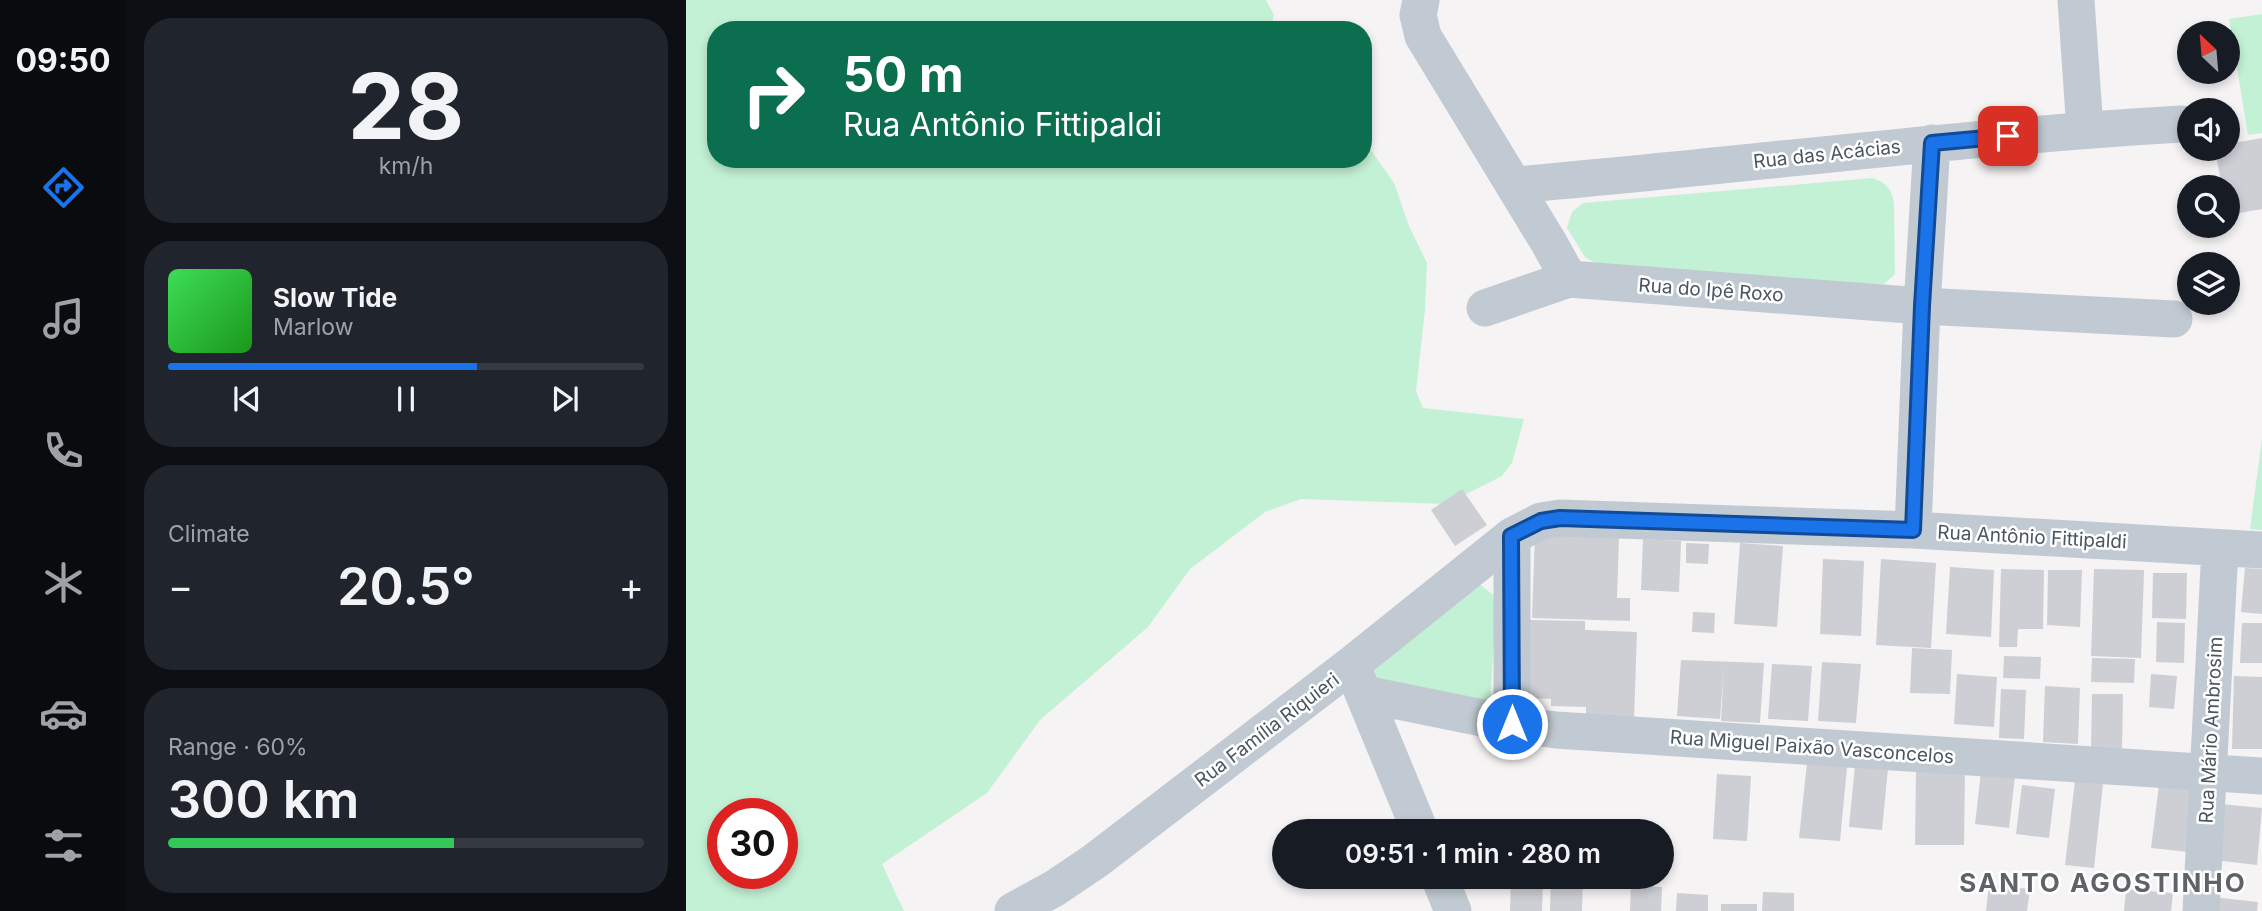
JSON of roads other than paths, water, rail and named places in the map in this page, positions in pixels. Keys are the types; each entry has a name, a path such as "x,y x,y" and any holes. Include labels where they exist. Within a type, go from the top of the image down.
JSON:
{"street":[{"path":"1421,0 1418,15 1423,36 1515,185 1569,279 1485,308"},
{"path":"2076,0 2085,130"},
{"name":"Rua das Acácias","path":"1515,185 1932,143 2177,124"},
{"path":"1913,530 1932,143"},
{"name":"Rua do Ipê Roxo","path":"1569,279 1922,306 2174,319"},
{"name":"Rua Antônio Fittipaldi","path":"1511,536 1541,521 1560,518 1913,530 2262,550"},
{"path":"1511,536 1512,724"},
{"name":"Rua Família Riquieri","path":"1013,911 1055,888 1358,680 1511,536"},
{"name":"Rua Mário Ambrosim","path":"2201,911 2220,548"},
{"path":"1358,680 1415,819"},
{"name":"Rua Miguel Paixão Vasconcelos","path":"1358,680 1512,724 1595,733 2262,776"},
{"path":"1444,889 1453,911"}],"district":[{"name":"SANTO AGOSTINHO","path":"2103,882"}]}
